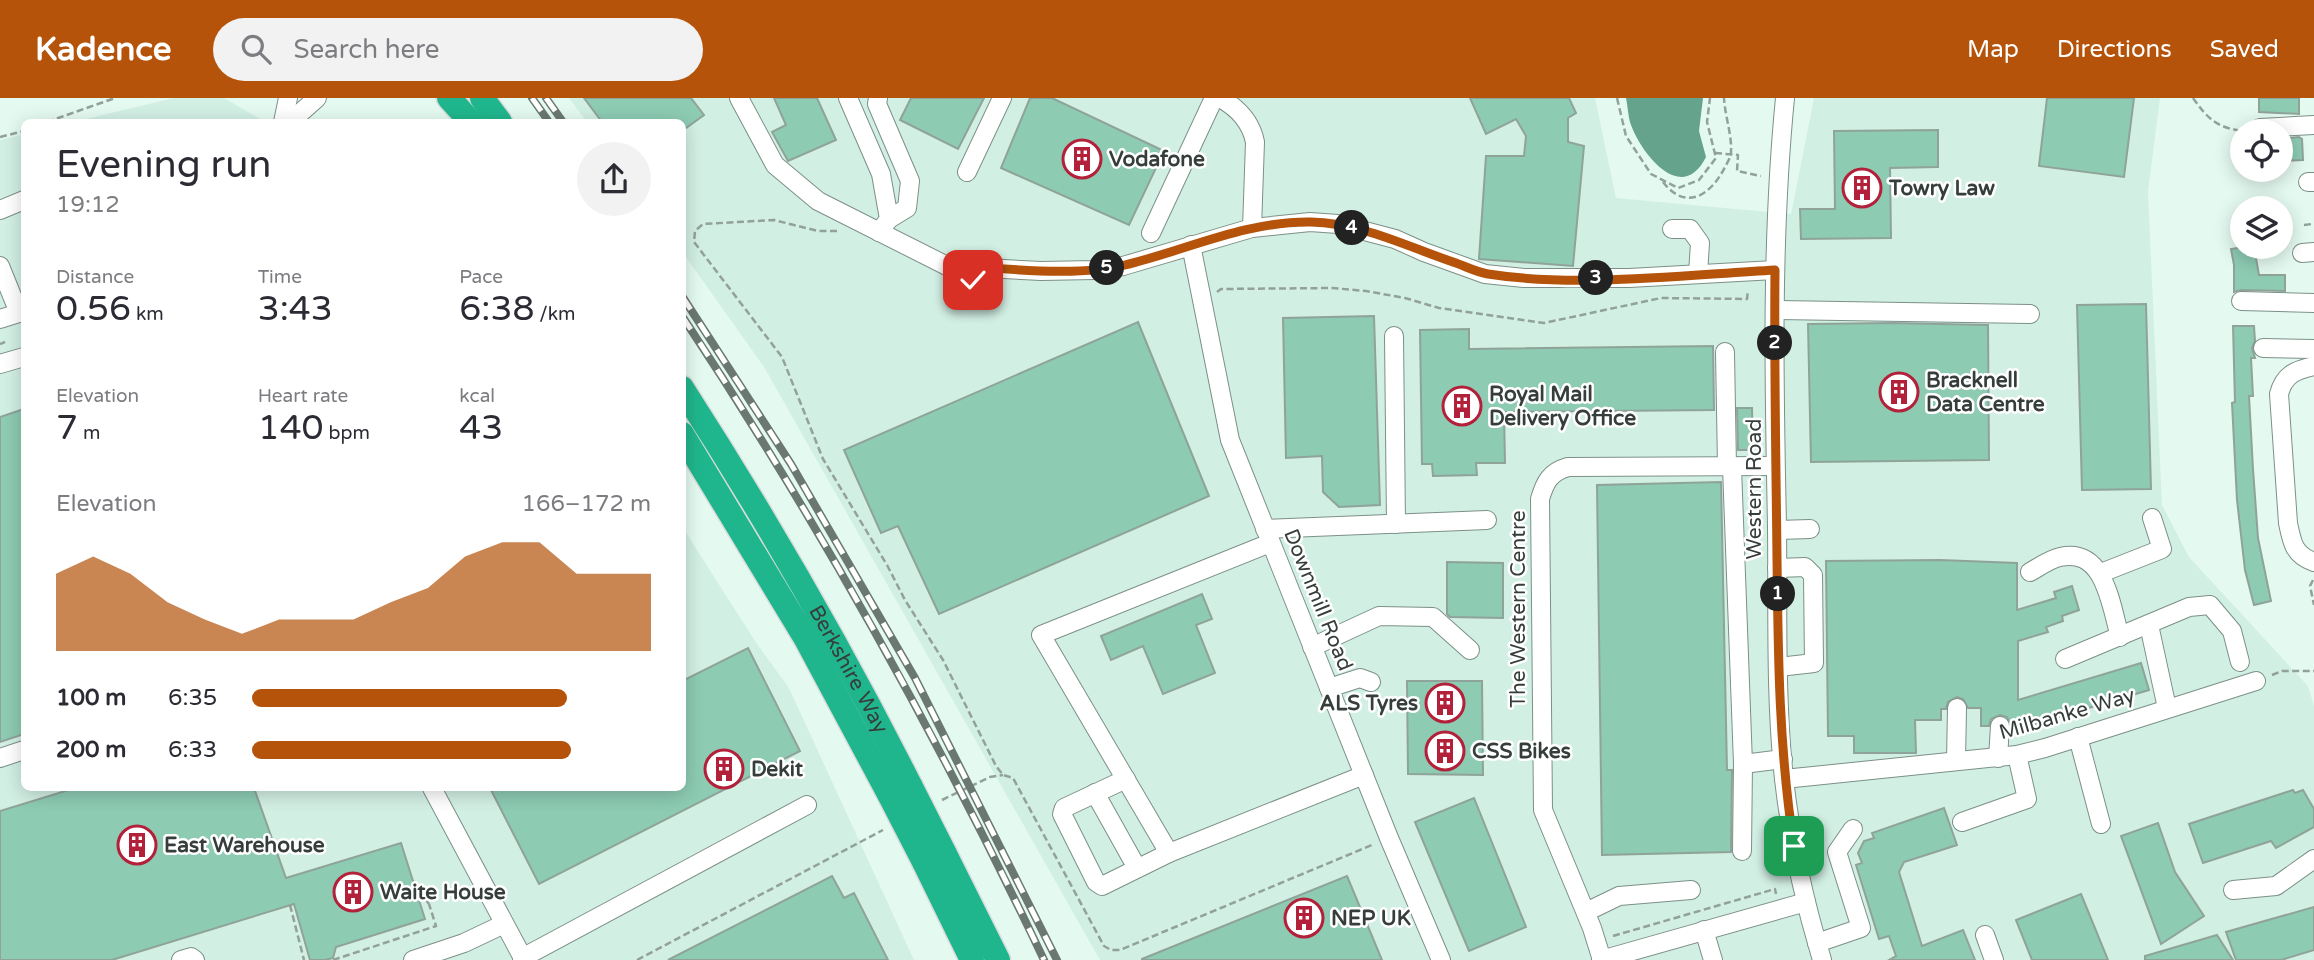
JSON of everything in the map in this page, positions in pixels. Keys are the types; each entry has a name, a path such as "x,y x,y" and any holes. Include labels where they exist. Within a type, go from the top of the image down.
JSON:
{"highway":[{"path":"449,98 468,119"},
{"path":"482,98 498,119"},
{"name":"Berkshire Way","path":"686,394 778,543 882,729 901,791"},
{"name":"Berkshire Way","path":"686,441 901,791 934,857 998,960"},
{"name":"Berkshire Way","path":"934,857 972,960"}],"street":[{"path":"284,119 288,98"},
{"path":"293,119 317,98"},
{"path":"739,98 775,165 818,201 884,226 947,266 975,274 1095,270 1123,266 1252,228 1310,222 1338,224 1395,239 1485,274 1524,278 1629,278 1775,270"},
{"path":"848,98 881,174 884,226"},
{"path":"878,98 877,104 910,181 907,208 884,226"},
{"path":"967,172 1002,98"},
{"path":"1151,233 1217,98 1236,110 1252,130 1255,142 1252,228"},
{"name":"Western Road","path":"1785,98 1777,178 1775,270 1779,667 1784,779 1794,846 1819,952"},
{"path":"2293,126 2314,125"},
{"path":"0,210 21,201"},
{"path":"1672,229 1690,229 1700,243 1698,274"},
{"name":"Downmill Road","path":"1191,246 1230,440 1364,775 1394,870 1441,960"},
{"path":"0,265 21,309"},
{"path":"2241,301 2314,303"},
{"path":"1775,310 2029,314"},
{"path":"0,319 21,311"},
{"path":"2262,312 2314,313"},
{"path":"1394,336 1396,524"},
{"path":"2263,348 2314,349"},
{"path":"1725,352 1743,764 1742,850"},
{"path":"0,364 21,358"},
{"path":"2314,366 2295,371 2286,377 2279,394 2288,523 2292,543 2297,554 2314,562"},
{"name":"The Western Centre","path":"1602,960 1586,912 1543,810 1540,499 1543,489 1556,471 1568,467 1775,466"},
{"path":"2101,573 2162,549 2152,518"},
{"path":"1169,853 1041,635 1267,536 1396,524 1487,520"},
{"path":"1777,530 1810,529"},
{"path":"2030,572 2059,557 2077,556 2091,563 2101,573 2120,637"},
{"path":"1777,568 1805,567 1812,575 1814,663 1779,667"},
{"path":"2065,659 2189,607 2210,605 2232,631 2240,662"},
{"path":"1312,647 1379,615 1433,617 1470,650"},
{"path":"2149,625 2167,708"},
{"path":"1329,688 1360,678 1371,682"},
{"name":"Milbanke Way","path":"1784,779 2017,755 2256,681"},
{"path":"1956,760 1957,708"},
{"path":"1998,758 2000,726"},
{"path":"2078,737 2101,824"},
{"path":"0,758 21,751"},
{"path":"1962,822 2027,799 2017,755"},
{"path":"1743,764 1783,759"},
{"path":"1126,779 1065,808 1062,814 1096,882 1102,886 1169,853 1364,775"},
{"path":"434,791 523,959 807,805"},
{"path":"1095,793 1137,869"},
{"path":"1819,952 1861,928 1837,852 1853,829"},
{"path":"2233,890 2276,886 2314,859"},
{"path":"1586,912 1619,896 1690,890"},
{"path":"1602,960 1806,902"},
{"path":"414,960 484,936 504,924"},
{"path":"1704,930 1713,960"},
{"path":"1985,935 1994,960"},
{"path":"181,960 191,957 195,960"}],"path":[{"path":"56,119 115,98"},
{"path":"1617,98 1626,136 1651,174 1678,188 1699,180 1716,158 1707,122 1710,98"},
{"path":"1661,180 1670,191 1684,199 1702,196 1718,181 1731,154 1724,98"},
{"path":"2193,98 2217,125 2230,128"},
{"path":"0,137 21,132"},
{"path":"1715,153 1738,155 1737,171 1761,176"},
{"path":"842,232 818,231 774,220 703,224 695,231 694,242 782,357 824,459 905,600 943,660 1003,775"},
{"path":"2304,225 2312,224"},
{"path":"1216,292 1221,289 1343,289 1405,298 1439,308 1544,323 1661,298 1747,299 1748,286"},
{"path":"0,344 5,342"},
{"path":"2314,577 2310,586 2314,605"},
{"path":"2256,681 2282,671 2314,671"},
{"path":"932,805 990,777 1003,775 1013,778 1099,939 1111,950 1119,950 1375,844"},
{"path":"637,960 883,830"},
{"path":"333,960 436,926 429,904 413,881"},
{"path":"1613,936 1775,889"},
{"path":"290,905 304,960"}],"shaded area":[{"path":"174,98 224,98 260,119 86,119"},
{"path":"569,98 1595,98 1616,198 1791,214 1814,98 2160,98 2148,192 2162,505 2189,557 2308,686 2314,706 2314,960 1100,960 764,367 686,257 686,119 585,119"},
{"path":"1626,98 1703,98 1699,131 1706,157 1696,171 1686,176 1675,176 1653,161 1636,137 1629,119"},
{"path":"21,135 21,791 686,791 686,533 755,641 789,688 914,960 0,960 0,140"}],"building":[{"path":"584,98 691,98 704,115 686,128 686,119 600,119"},
{"path":"774,98 817,98 836,140 788,161 772,132 786,125"},
{"path":"911,98 984,98 958,149 900,120"},
{"name":"Vodafone","path":"1030,98 1052,98 1164,151 1129,225 1001,168"},
{"path":"1470,98 1569,98 1576,113 1568,118 1568,142 1584,146 1573,266 1479,259 1486,156 1524,156 1526,136 1516,119 1486,134"},
{"path":"2047,98 2134,98 2124,177 2039,166"},
{"path":"2259,98 2299,98 2299,114 2259,112"},
{"name":"Towry Law","path":"1938,130 1938,167 1890,168 1891,238 1801,239 1800,209 1835,209 1834,131"},
{"path":"2293,138 2302,139 2303,160 2293,160"},
{"path":"2233,259 2256,259 2259,275 2285,275 2285,291 2234,292"},
{"path":"2146,304 2151,489 2082,490 2077,305"},
{"path":"1374,316 1380,505 1339,507 1323,492 1322,456 1286,458 1283,318"},
{"path":"1138,322 1209,496 939,614 898,526 881,533 844,450"},
{"name":"Bracknell Data Centre","path":"1808,324 1988,325 1989,460 1811,462"},
{"path":"2233,326 2254,326 2255,341 2252,348 2255,358 2251,358 2253,396 2249,396 2253,469 2258,538 2271,601 2254,605 2245,570 2237,500 2232,403 2235,402"},
{"path":"1469,329 1469,349 1713,346 1714,410 1504,412 1505,463 1476,463 1477,475 1433,476 1432,464 1422,464 1420,330"},
{"path":"1737,408 1752,408 1753,450 1738,450"},
{"path":"21,410 21,735 0,742 0,417"},
{"path":"1721,482 1727,770 1732,770 1731,852 1602,855 1597,485"},
{"path":"1940,560 2017,563 2017,610 2056,598 2054,592 2072,586 2079,610 2062,616 2063,621 2046,627 2048,632 2018,641 2018,700 2141,663 2149,690 2025,727 2011,727 2007,717 2000,715 1991,719 1989,726 1981,726 1981,708 1968,708 1963,699 1957,697 1948,702 1946,709 1941,709 1941,720 1915,720 1916,753 1854,753 1854,736 1828,736 1826,561"},
{"path":"1447,562 1503,563 1503,618 1450,617 1447,614"},
{"path":"1202,594 1212,619 1196,625 1215,673 1163,694 1143,646 1111,660 1101,636"},
{"name":"Dekit","path":"748,648 800,751 539,884 492,791 686,791 686,679"},
{"path":"1407,681 1482,681 1483,775 1408,774"},
{"path":"2293,790 2295,793 2303,790 2314,809 2314,827 2276,848 2271,841 2203,863 2189,824"},
{"name":"East Warehouse","path":"65,791 255,791 286,878 401,843 425,919 336,947 333,958 325,960 310,960 294,904 112,960 0,960 0,811"},
{"path":"1474,798 1526,927 1469,951 1415,822"},
{"path":"1944,808 1957,845 1904,862 1899,872 1922,946 1963,930 1975,960 1889,960 1896,956 1889,936 1879,939 1856,865 1862,863 1858,853 1864,841 1874,838 1872,833"},
{"path":"2158,823 2175,872 2204,916 2161,944 2121,836"},
{"path":"832,876 844,898 854,893 888,960 668,960"},
{"name":"NEP UK","path":"1347,876 1382,960 1142,960 1142,959"},
{"path":"2081,894 2108,960 2032,960 2016,920"},
{"path":"2314,907 2314,950 2281,960 2236,960 2226,932"},
{"path":"2217,935 2233,960 2145,960 2145,956"}],"railway":[{"path":"532,98 547,119"},
{"path":"546,98 561,119"},
{"path":"686,302 791,464 915,678 1057,960"},
{"path":"686,322 781,472 875,632 962,794 1044,960"}],"place":[{"name":"Vodafone","path":"1082,159"},
{"name":"Towry Law","path":"1862,188"},
{"name":"Bracknell Data Centre","path":"1899,392"},
{"name":"Royal Mail Delivery Office","path":"1462,406"},
{"name":"ALS Tyres","path":"1445,703"},
{"name":"CSS Bikes","path":"1445,751"},
{"name":"Dekit","path":"724,769"},
{"name":"East Warehouse","path":"137,845"},
{"name":"Waite House","path":"353,892"},
{"name":"NEP UK","path":"1304,918"}],"route":[{"path":"973,280 977,267 1041,271 1095,270 1123,266 1252,228 1310,222 1338,224 1395,239 1485,274 1524,278 1629,278 1775,270 1775,466 1780,720 1784,779 1794,846"}]}
